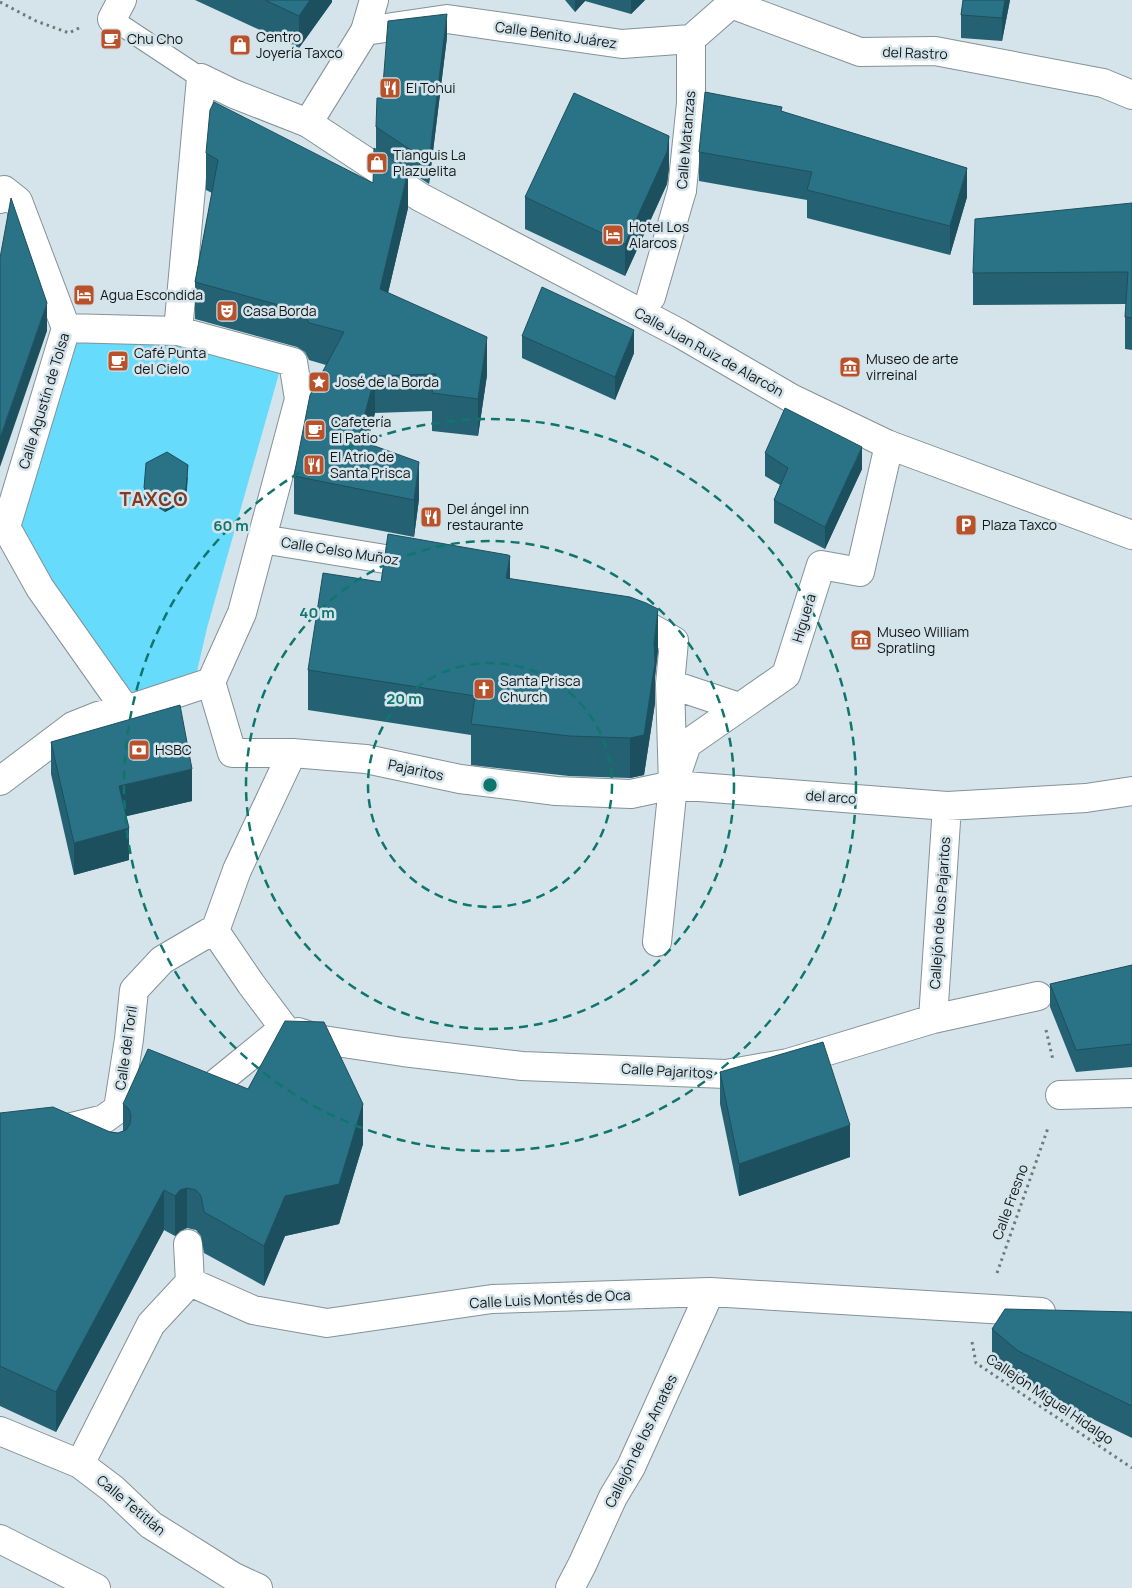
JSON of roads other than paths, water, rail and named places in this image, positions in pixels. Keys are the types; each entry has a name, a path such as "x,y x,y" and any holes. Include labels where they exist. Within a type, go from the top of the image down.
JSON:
{"street":[{"path":"308,123 365,31 374,0"},
{"path":"691,39 732,2"},
{"name":"del Rastro","path":"732,2 860,52 935,51 1103,83 1132,95"},
{"name":"Calle Benito Juárez","path":"365,31 446,19 622,44 691,39"},
{"name":"Calle Matanzas","path":"651,297 682,190 691,103 691,39"},
{"path":"178,330 201,78"},
{"name":"Calle Juan Ruiz de Alarcón","path":"201,78 234,94 308,123 420,197 684,326 792,398 889,445 1132,535"},
{"path":"1,190 18,201 66,328"},
{"name":"Calle Agustín de Tolsa","path":"126,710 40,588 3,527 66,328 178,330 294,362 298,400 262,540"},
{"name":"Higuera","path":"673,785 687,744 786,675 821,565 860,572 889,445"},
{"path":"0,781 73,726 98,716 126,710 211,682 242,613 262,540"},
{"name":"Calle Celso Muñoz","path":"262,540 325,548 443,568"},
{"path":"600,611 653,629 674,641 670,684 673,785 657,942"},
{"name":"Pajaritos","path":"211,682 232,752 292,753 366,759 460,779 556,791 631,794 673,785"},
{"path":"670,684 739,707"},
{"path":"214,1085 284,1028 215,931 237,870 292,753"},
{"name":"del arco","path":"673,785 947,806 1086,798 1132,791"},
{"name":"Callejón de los Pajaritos","path":"932,1020 947,806"},
{"name":"Calle del Toril","path":"27,1134 55,1131 104,1119 118,1109 134,990 162,960 208,933 215,931"},
{"name":"Calle Pajaritos","path":"284,1028 323,1040 403,1052 522,1066 726,1074 788,1063 932,1020 1038,996"},
{"path":"1060,1095 1132,1093"},
{"path":"55,1131 90,1146"},
{"path":"80,1464 151,1324 190,1282 188,1244"},
{"name":"Calle Luis Montés de Oca","path":"190,1282 253,1310 327,1323 492,1299 710,1292 1064,1314"},
{"name":"Callejón de los Amates","path":"570,1588 613,1496 631,1467 710,1292"},
{"name":"Calle Tetitlán","path":"0,1432 80,1464 113,1489 151,1525 241,1584"},
{"path":"0,1539 96,1588"}],"lane":[{"path":"117,10 201,78"}],"place":[{"name":"Chu Cho","path":"111,39"},
{"name":"Centro Joyería Taxco","path":"240,45"},
{"name":"El Tohui","path":"390,88"},
{"name":"Tianguis La Plazuelita","path":"377,163"},
{"name":"Hotel Los Alarcos","path":"613,235"},
{"name":"Agua Escondida","path":"84,295"},
{"name":"Casa Borda","path":"227,311"},
{"name":"Café Punta del Cielo","path":"118,361"},
{"name":"Museo de arte virreinal","path":"850,367"},
{"name":"José de la Borda","path":"319,382"},
{"name":"Cafetería El Patio","path":"315,430"},
{"name":"El Atrio de Santa Prisca","path":"314,465"},
{"name":"Del ángel inn restaurante","path":"431,517"},
{"name":"Plaza Taxco","path":"966,525"},
{"name":"Museo William Spratling","path":"861,640"},
{"name":"Santa Prisca Church","path":"484,689"},
{"name":"HSBC","path":"139,750"}],"district":[{"name":"TAXCO","path":"154,499"}]}
